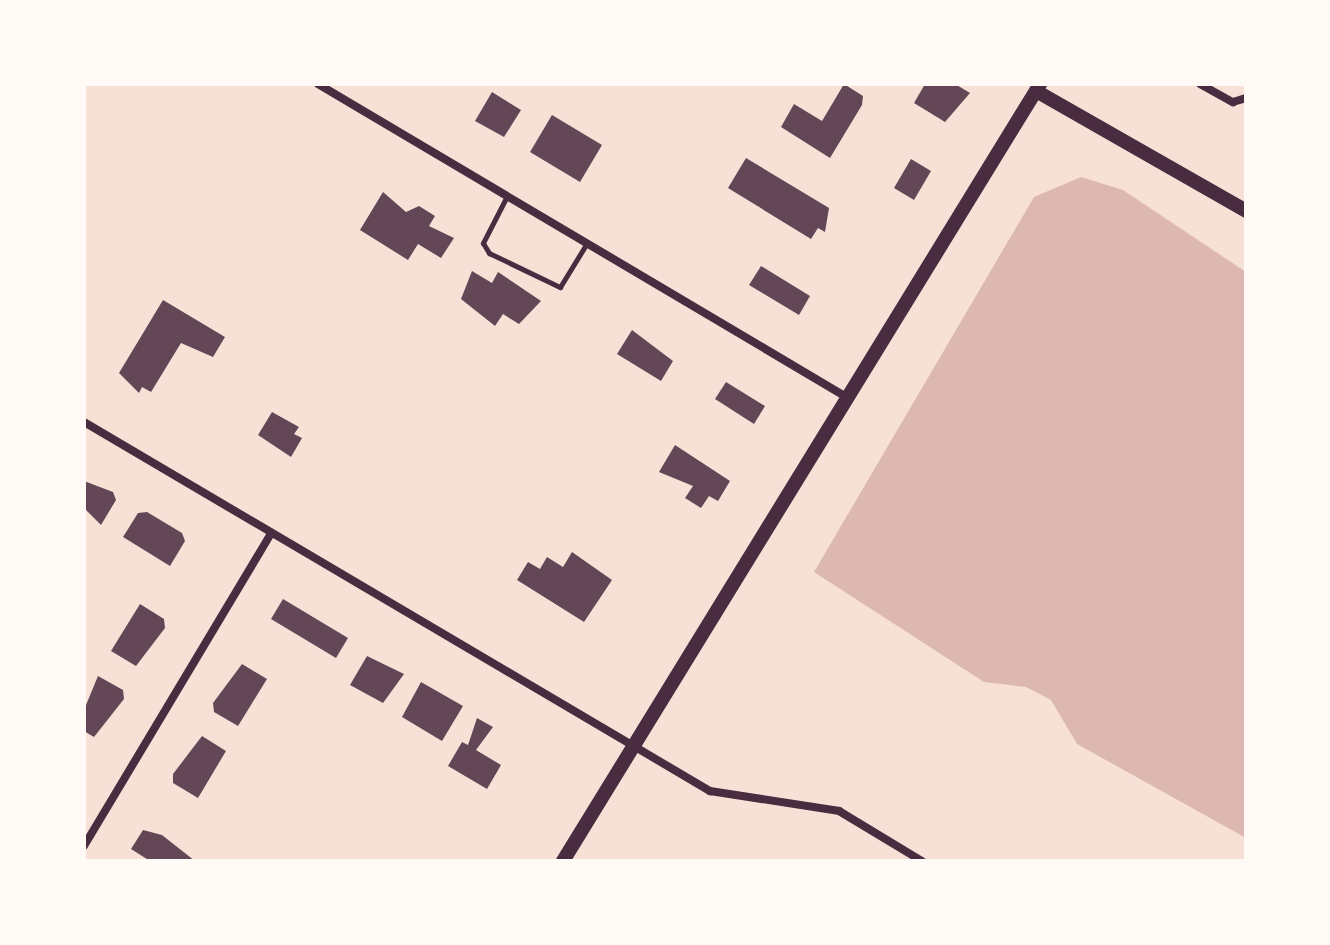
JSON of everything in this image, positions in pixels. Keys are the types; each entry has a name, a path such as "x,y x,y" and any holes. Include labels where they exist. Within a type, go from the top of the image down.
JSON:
{"street":[{"path":"318,84 848,398"},
{"path":"1200,84 1233,102 1246,98"},
{"path":"563,861 1038,87 1246,211"},
{"path":"84,422 632,749 710,791 839,811 922,861"},
{"path":"84,846 271,533"}],"lane":[{"path":"507,196 483,243 489,253 560,287 587,243"}],"shaded area":[{"path":"1081,177 1123,190 1246,272 1246,838 1077,744 1051,700 1026,687 984,682 814,572 1034,197"}],"building":[{"path":"844,84 863,96 862,105 830,158 781,127 794,104 822,121"},
{"path":"925,84 955,84 970,93 945,122 914,103"},
{"path":"492,92 521,110 504,137 475,121"},
{"path":"552,115 602,145 580,182 530,152"},
{"path":"746,158 829,208 825,232 818,228 811,239 728,188"},
{"path":"911,159 931,171 914,200 894,188"},
{"path":"383,192 406,212 419,206 435,216 429,226 454,238 441,258 418,244 408,260 360,230"},
{"path":"761,266 810,296 799,315 749,285"},
{"path":"472,271 492,283 498,272 541,301 519,324 503,314 495,326 461,299"},
{"path":"163,300 225,337 213,357 181,343 151,392 142,387 139,393 119,373"},
{"path":"632,330 673,361 661,381 617,354"},
{"path":"726,382 765,406 754,424 715,399"},
{"path":"272,412 299,427 294,434 302,438 291,457 258,435"},
{"path":"675,445 730,481 718,501 709,496 701,508 685,498 693,486 659,472"},
{"path":"84,481 113,492 116,500 101,525 84,508"},
{"path":"147,512 182,533 185,541 170,566 123,537 138,513"},
{"path":"572,552 612,580 584,622 517,580 528,562 540,569 547,557 563,567"},
{"path":"283,599 348,638 336,658 271,619"},
{"path":"140,604 164,619 165,628 136,666 111,651"},
{"path":"367,656 404,674 383,703 350,685"},
{"path":"242,664 267,679 238,726 214,712 213,703"},
{"path":"98,676 123,690 124,699 94,737 84,731 84,710"},
{"path":"421,682 463,706 442,741 402,717"},
{"path":"477,718 493,727 476,750 501,765 487,789 448,766 462,742 468,745"},
{"path":"202,736 226,751 198,798 173,783 173,774"},
{"path":"143,830 162,835 195,861 150,861 131,849"}]}
